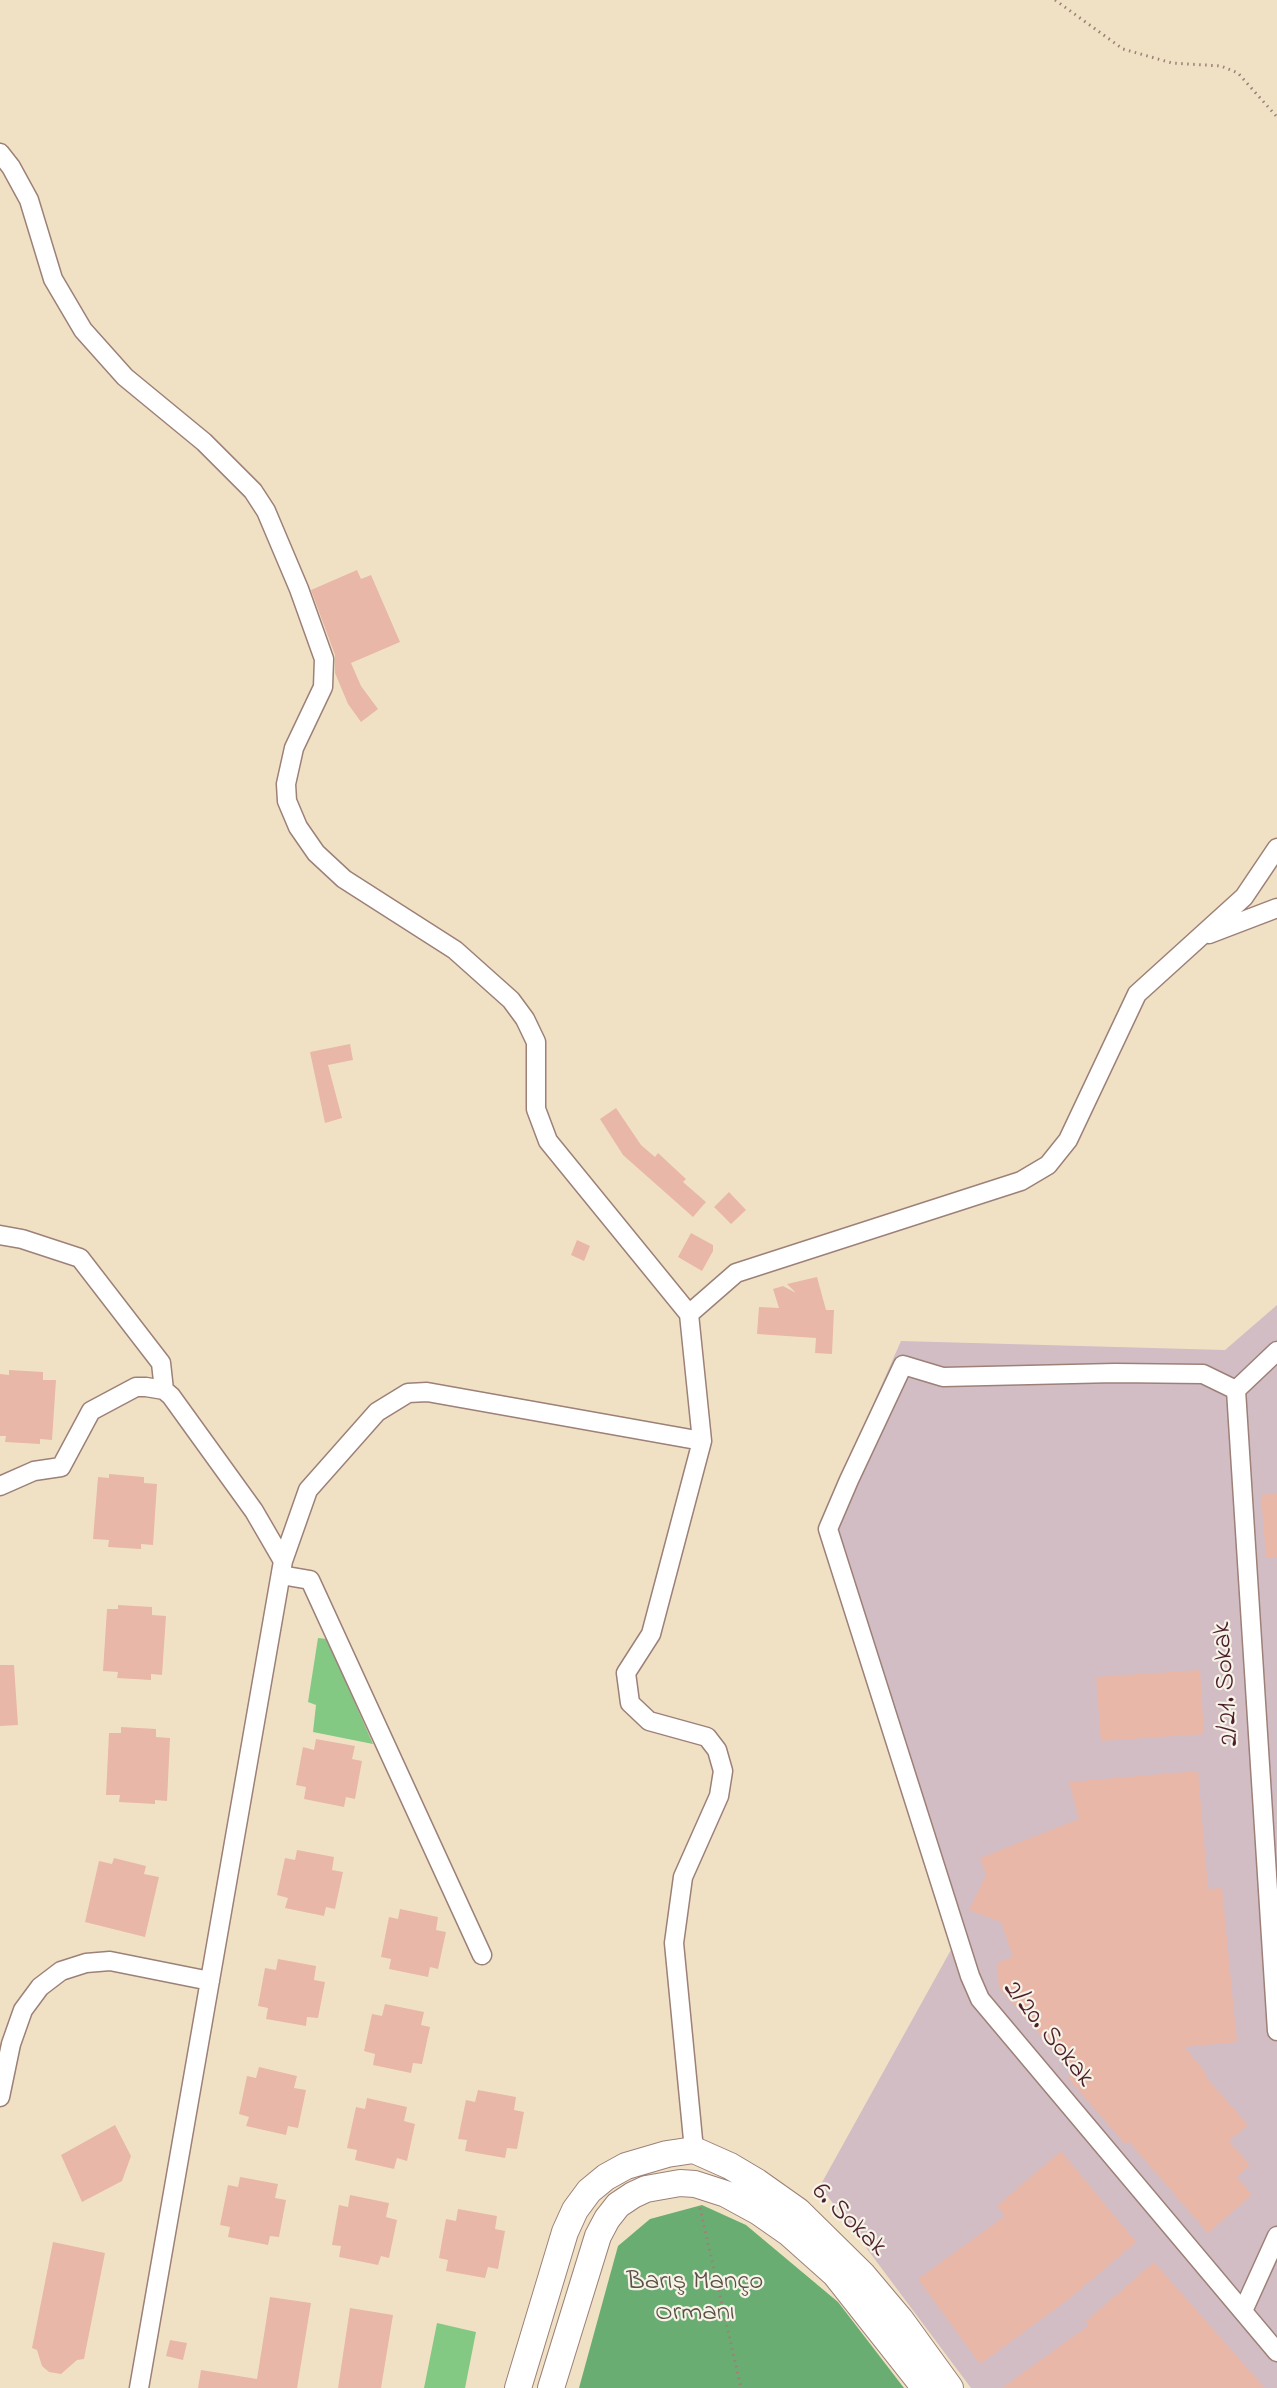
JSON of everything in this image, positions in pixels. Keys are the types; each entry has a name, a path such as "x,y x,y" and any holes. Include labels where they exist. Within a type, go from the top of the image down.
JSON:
{"main road":[{"name":"6. Sokak","path":"518,2388 565,2232 574,2210 589,2191 606,2177 626,2166 667,2154 694,2151 730,2166 798,2211 863,2275 900,2319 950,2388"},
{"name":"6. Sokak","path":"687,2183 726,2194 767,2218 835,2274 925,2388"},
{"path":"551,2388 598,2236 607,2219 618,2205 646,2189 687,2183"}],"street":[{"path":"0,153 11,167 29,200 53,279 83,330 125,377 204,442 253,491 266,511 299,589 324,659 323,687 294,748 286,784 287,801 298,827 316,853 344,879 455,950 511,1000 525,1019 536,1042 536,1109 548,1141 689,1314 702,1441 651,1634 626,1673 630,1703 650,1721 707,1737 717,1750 723,1771 719,1796 683,1877 674,1943 694,2151"},
{"path":"689,1314 736,1274 1021,1181 1048,1165 1068,1140 1137,994 1244,897 1277,848"},
{"path":"1199,938 1277,908"},
{"path":"0,1235 22,1239 80,1258 161,1364 164,1390"},
{"path":"1236,1390 1277,1351"},
{"name":"2/20. Sokak","path":"1236,1390 1203,1374 1115,1373 943,1377 903,1365 828,1529 970,1976 980,1999 1277,2352"},
{"path":"0,1486 34,1471 61,1467 92,1411 136,1388 164,1390 171,1396 254,1511 282,1568 310,1580 482,1955"},
{"name":"2/21. Sokak","path":"1236,1390 1277,2031"},
{"path":"139,2388 282,1568 308,1490 377,1412 408,1393 427,1392 702,1441"},
{"path":"0,2097 11,2044 23,2010 40,1987 61,1971 86,1963 110,1961 210,1981"},
{"path":"1243,2311 1277,2236"}],"path":[{"path":"1055,0 1123,49 1172,63 1221,66 1238,73 1277,117"},
{"path":"687,2183 741,2388"}],"shaded area":[{"path":"1277,1305 1277,2388 971,2388 820,2186 957,1939 820,1524 901,1341 1225,1350"}],"green space":[{"path":"318,1638 327,1639 373,1744 313,1732 316,1705 308,1702"},
{"name":"Barış Manço Ormanı","path":"702,2205 746,2225 838,2302 904,2388 579,2388 618,2246 650,2219"},
{"path":"437,2323 476,2332 465,2388 424,2388"}],"building":[{"path":"357,570 361,579 371,575 400,642 351,663 361,686 378,709 361,722 348,704 335,673 335,655 311,590"},
{"path":"350,1044 353,1060 328,1065 342,1118 325,1123 310,1052"},
{"path":"616,1108 641,1145 655,1157 658,1153 686,1179 683,1182 706,1202 693,1217 623,1155 600,1119"},
{"path":"729,1192 746,1210 731,1224 714,1207"},
{"path":"691,1233 713,1245 713,1251 702,1271 678,1257"},
{"path":"577,1240 590,1246 584,1261 571,1255"},
{"path":"817,1277 826,1310 834,1310 832,1354 815,1353 816,1338 757,1334 759,1307 779,1308 773,1289 783,1286 796,1293 787,1284"},
{"path":"9,1370 43,1372 43,1380 56,1380 52,1440 40,1439 40,1444 5,1442 6,1436 0,1436 0,1374 9,1375"},
{"path":"109,1474 144,1477 144,1483 157,1484 153,1545 141,1544 141,1549 108,1547 109,1540 93,1539 98,1477 109,1478"},
{"path":"1277,1493 1277,1558 1266,1558 1261,1495"},
{"path":"118,1605 152,1607 152,1615 166,1616 162,1675 151,1674 151,1680 117,1678 118,1672 103,1671 107,1609 118,1609"},
{"path":"0,1665 14,1665 18,1725 0,1726"},
{"path":"1200,1670 1204,1734 1101,1741 1096,1677"},
{"path":"121,1727 156,1729 156,1737 170,1738 167,1801 155,1800 155,1804 119,1802 120,1795 106,1795 109,1733 121,1733"},
{"path":"316,1739 355,1746 352,1759 362,1761 355,1799 346,1797 344,1807 304,1799 306,1787 296,1785 303,1747 314,1750"},
{"path":"1198,1771 1208,1889 1222,1888 1237,2042 1184,2047 1207,2074 1205,2076 1248,2125 1229,2141 1250,2165 1237,2177 1252,2195 1208,2233 1129,2142 1125,2144 1068,2078 1074,2073 999,1988 997,1963 1013,1957 1001,1922 969,1910 986,1875 980,1858 1079,1819 1069,1782"},
{"path":"297,1850 334,1857 332,1870 343,1872 335,1909 326,1907 324,1916 285,1908 288,1898 277,1895 285,1858 295,1860"},
{"path":"114,1858 146,1866 144,1874 159,1877 145,1937 85,1922 99,1861 112,1864"},
{"path":"400,1909 438,1917 436,1930 446,1932 438,1969 430,1967 428,1977 389,1969 391,1959 381,1957 389,1917 398,1919"},
{"path":"278,1959 316,1966 314,1980 325,1982 318,2018 307,2017 306,2026 266,2019 268,2008 258,2006 265,1968 276,1970"},
{"path":"385,2004 424,2012 421,2025 430,2027 422,2064 413,2063 411,2073 373,2065 375,2054 364,2051 372,2014 382,2016"},
{"path":"259,2067 297,2076 294,2088 306,2090 298,2128 288,2126 286,2135 246,2126 249,2117 239,2114 247,2076 256,2078"},
{"path":"478,2090 516,2097 514,2110 524,2112 517,2149 507,2148 505,2158 465,2151 467,2140 458,2139 466,2100 475,2102"},
{"path":"367,2098 407,2107 404,2121 415,2124 407,2161 397,2158 394,2169 355,2160 357,2150 347,2148 356,2107 365,2109"},
{"path":"115,2125 131,2156 122,2181 82,2202 61,2155"},
{"path":"1061,2151 1136,2242 1069,2299 980,2364 918,2279 1005,2216 997,2206"},
{"path":"240,2177 278,2184 275,2198 286,2200 279,2237 270,2236 268,2245 228,2237 230,2227 220,2225 228,2185 238,2187"},
{"path":"350,2195 389,2203 386,2217 397,2220 389,2258 381,2256 378,2265 339,2257 341,2246 332,2245 339,2205 348,2207"},
{"path":"458,2209 497,2216 495,2229 505,2231 498,2269 488,2267 485,2278 446,2271 448,2260 439,2258 446,2219 456,2221"},
{"path":"53,2242 105,2253 84,2359 77,2360 61,2374 49,2372 42,2366 37,2350 32,2348"},
{"path":"1154,2262 1265,2388 1002,2388 1088,2326 1085,2322"},
{"path":"270,2297 311,2303 297,2388 198,2388 201,2370 257,2379"},
{"path":"350,2308 393,2315 381,2388 338,2388"},
{"path":"170,2340 187,2343 183,2360 166,2356"}]}
